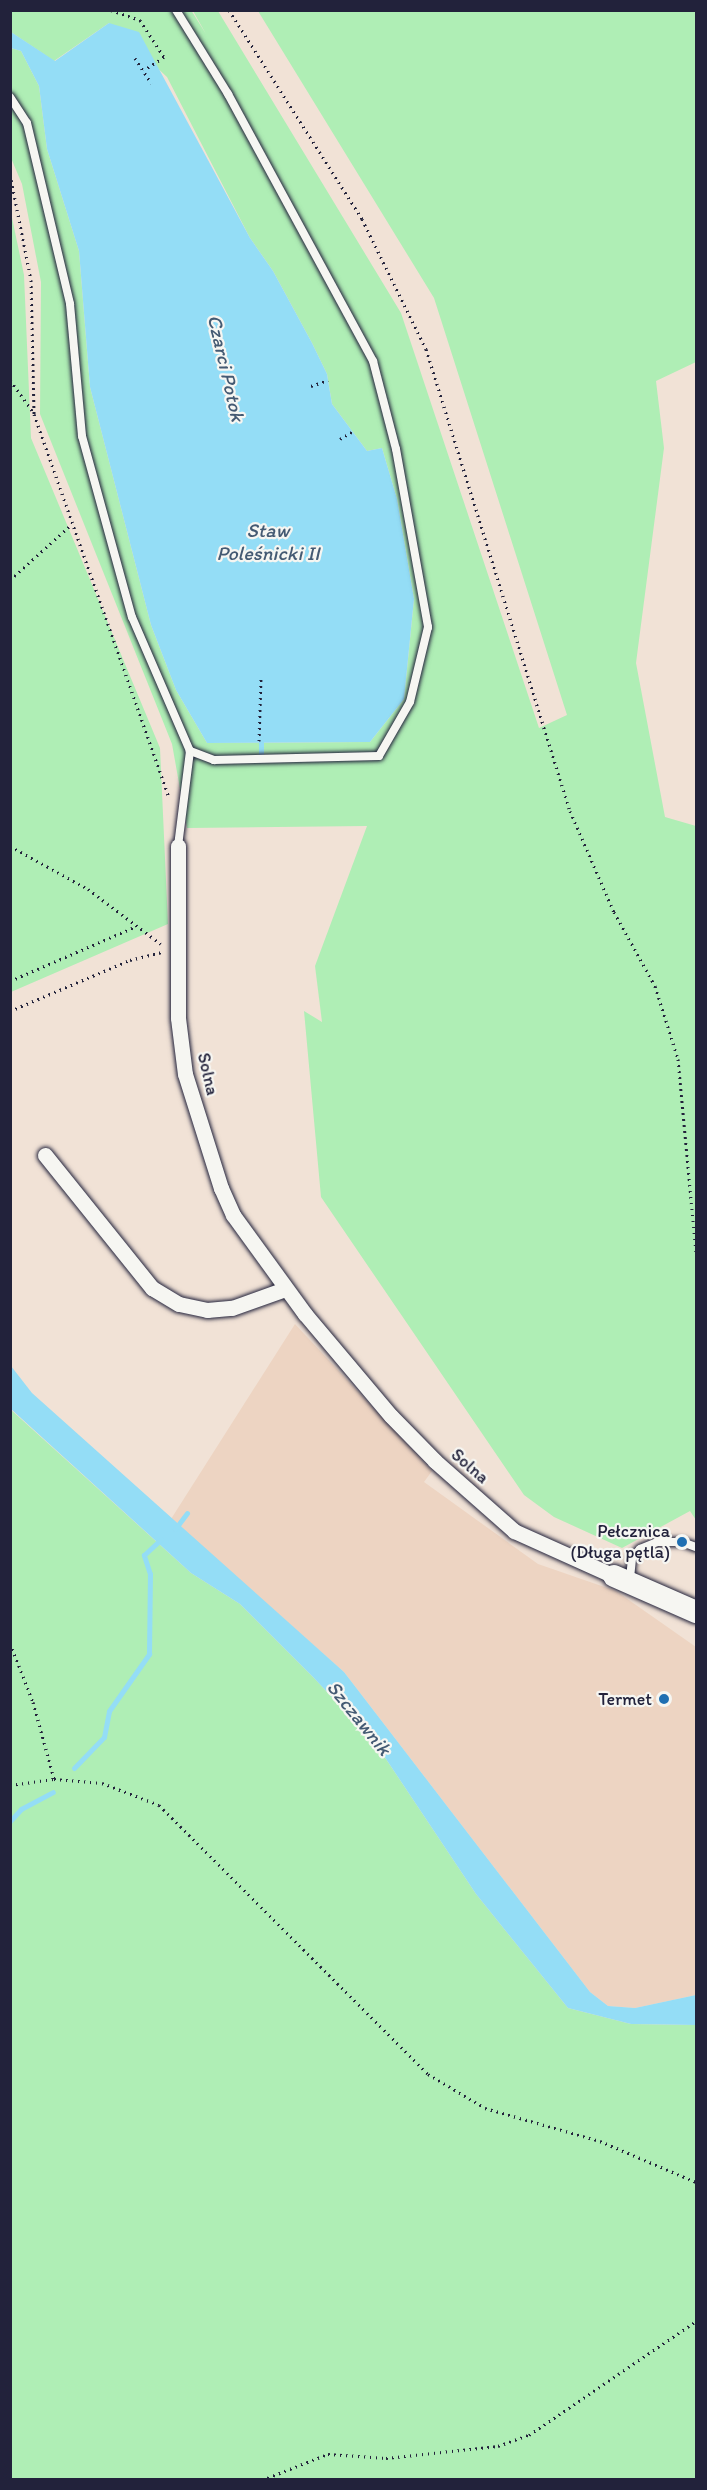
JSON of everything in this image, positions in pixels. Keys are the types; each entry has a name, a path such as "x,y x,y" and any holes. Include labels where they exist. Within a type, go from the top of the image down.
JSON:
{"street":[{"name":"Solna","path":"178,846 176,951 185,1074 217,1178 233,1215 285,1289 390,1416 514,1531 622,1580"},
{"path":"45,1155 152,1288 179,1304 207,1310 232,1308 285,1289"},
{"path":"622,1580 696,1612"}],"lane":[{"path":"176,10 228,94 373,362 396,449 428,627 410,702 379,756 214,760 190,751"},
{"path":"10,97 27,123 70,304 82,436 126,595 190,751 178,846"},
{"path":"622,1580 632,1558 640,1549 657,1542 682,1542 696,1548"}],"path":[{"path":"111,10 140,20 164,57 144,70"},
{"path":"229,10 362,219 426,349 570,811 614,912 655,986 678,1059 696,1252"},
{"path":"135,58 152,83"},
{"path":"10,174 31,280 34,414"},
{"path":"10,380 34,414 171,804"},
{"path":"311,386 328,380"},
{"path":"340,439 355,430"},
{"path":"10,580 72,524"},
{"path":"259,741 261,678"},
{"path":"10,846 88,889 135,927 176,951"},
{"path":"10,981 135,927"},
{"path":"10,1011 130,960 176,951"},
{"path":"10,1642 33,1702 54,1779"},
{"path":"10,1785 54,1779 102,1783 159,1805 428,2074 485,2108 600,2141 696,2182"},
{"path":"262,2480 328,2454 386,2458 498,2446 529,2435 696,2321"}],"shaded area":[{"path":"295,1324 432,1471 424,1482 538,1564 616,1591 696,1647 696,1995 635,2008 608,2006 590,1992 344,1672 171,1519"}],"green space":[{"path":"191,10 206,34 193,11 218,11 401,313 539,728 567,715 434,298 258,11 696,11 696,362 656,381 664,448 636,663 665,817 696,826 696,1520 690,1511 622,1548 554,1517 524,1495 321,1197 304,1011 322,1022 315,966 367,826 187,828 172,744 40,414 41,282 22,184 11,158 11,48 21,51 39,86 47,149 79,251 90,387 151,625 176,690 207,743 370,742 404,699 414,599 397,499 382,448 367,451 332,404 327,374 312,343 273,271 250,238 167,77 109,23 54,61 11,32 11,11"},
{"path":"11,213 24,275 31,438 160,748 168,924 11,992"},
{"path":"10,1409 191,1573 240,1604 376,1744 476,1894 568,2008 631,2024 696,2025 696,2479 11,2479"}],"water":[{"name":"Staw Poleśnicki II","path":"109,23 139,32 250,238 273,271 312,343 327,374 332,404 367,451 382,448 397,499 414,599 404,699 370,742 207,743 176,690 151,625 90,387 79,251 47,149 39,86 21,51 11,48 11,32 55,61"},
{"name":"Szczawnik","path":"11,1366 32,1393 344,1672 590,1992 608,2006 635,2008 696,1995 696,2025 631,2024 568,2008 476,1894 376,1744 240,1604 191,1573 11,1409"}],"waterway":[{"name":"Czarci Potok","path":"261,736 261,753"},
{"name":"Czarci Potok","path":"175,1529 187,1513"},
{"path":"74,1768 104,1737 109,1711 149,1654 150,1574 144,1555 161,1539"},
{"path":"10,1821 21,1809 53,1792"}],"place":[{"name":"Pełcznica (Długa pętla)","path":"682,1542"},
{"name":"Termet","path":"664,1699"}]}
